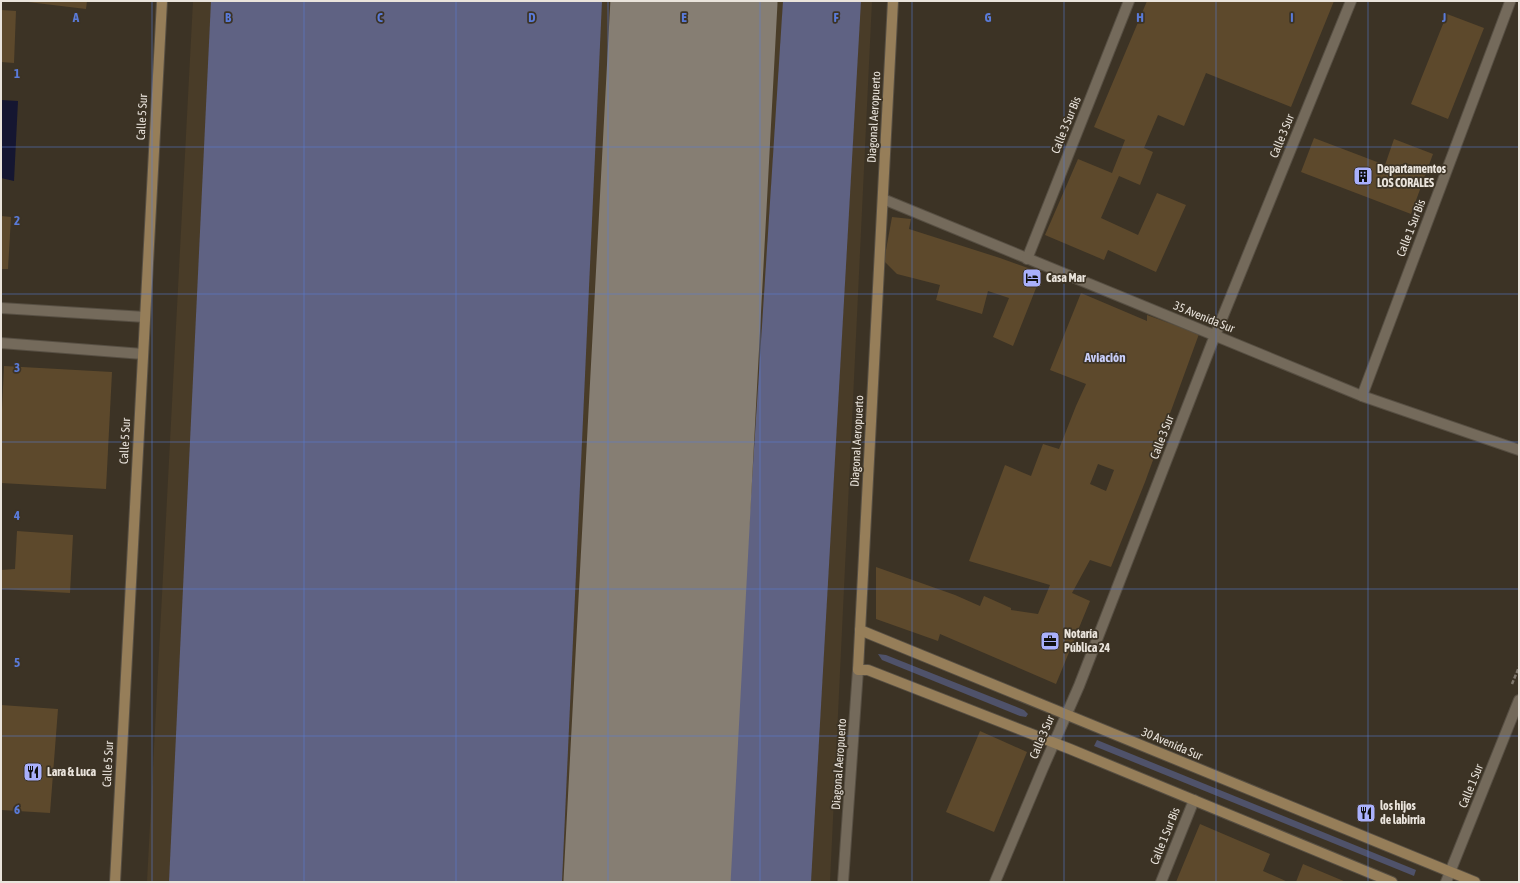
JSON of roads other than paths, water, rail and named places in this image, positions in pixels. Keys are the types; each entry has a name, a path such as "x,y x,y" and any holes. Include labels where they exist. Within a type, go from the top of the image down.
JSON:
{"street":[{"name":"Calle 5 Sur","path":"115,882 162,1"},
{"name":"Diagonal Aeropuerto","path":"843,882 858,670 893,1"},
{"name":"Calle 3 Sur Bis","path":"1027,259 1129,1"},
{"name":"Calle 3 Sur","path":"995,882 1079,686 1215,336 1351,1"},
{"name":"Calle 1 Sur Bis","path":"1362,396 1512,3"},
{"name":"35 Avenida Sur","path":"883,199 1362,396 1519,450"},
{"path":"1,308 145,317"},
{"path":"1,343 143,354"},
{"name":"30 Avenida Sur","path":"860,630 1476,882"},
{"path":"858,670 868,670 1054,742 1392,882"},
{"name":"Calle 1 Sur","path":"1446,882 1519,700"},
{"name":"Calle 1 Sur Bis","path":"1161,882 1194,800"}],"place":[{"name":"Departamentos LOS CORALES","path":"1363,176"},
{"name":"Casa Mar","path":"1032,278"},
{"name":"Notaría Pública 24","path":"1050,641"},
{"name":"Lara & Luca","path":"33,772"},
{"name":"los hijos de labirria","path":"1366,813"}],"district":[{"name":"Aviación","path":"1105,357"}]}
